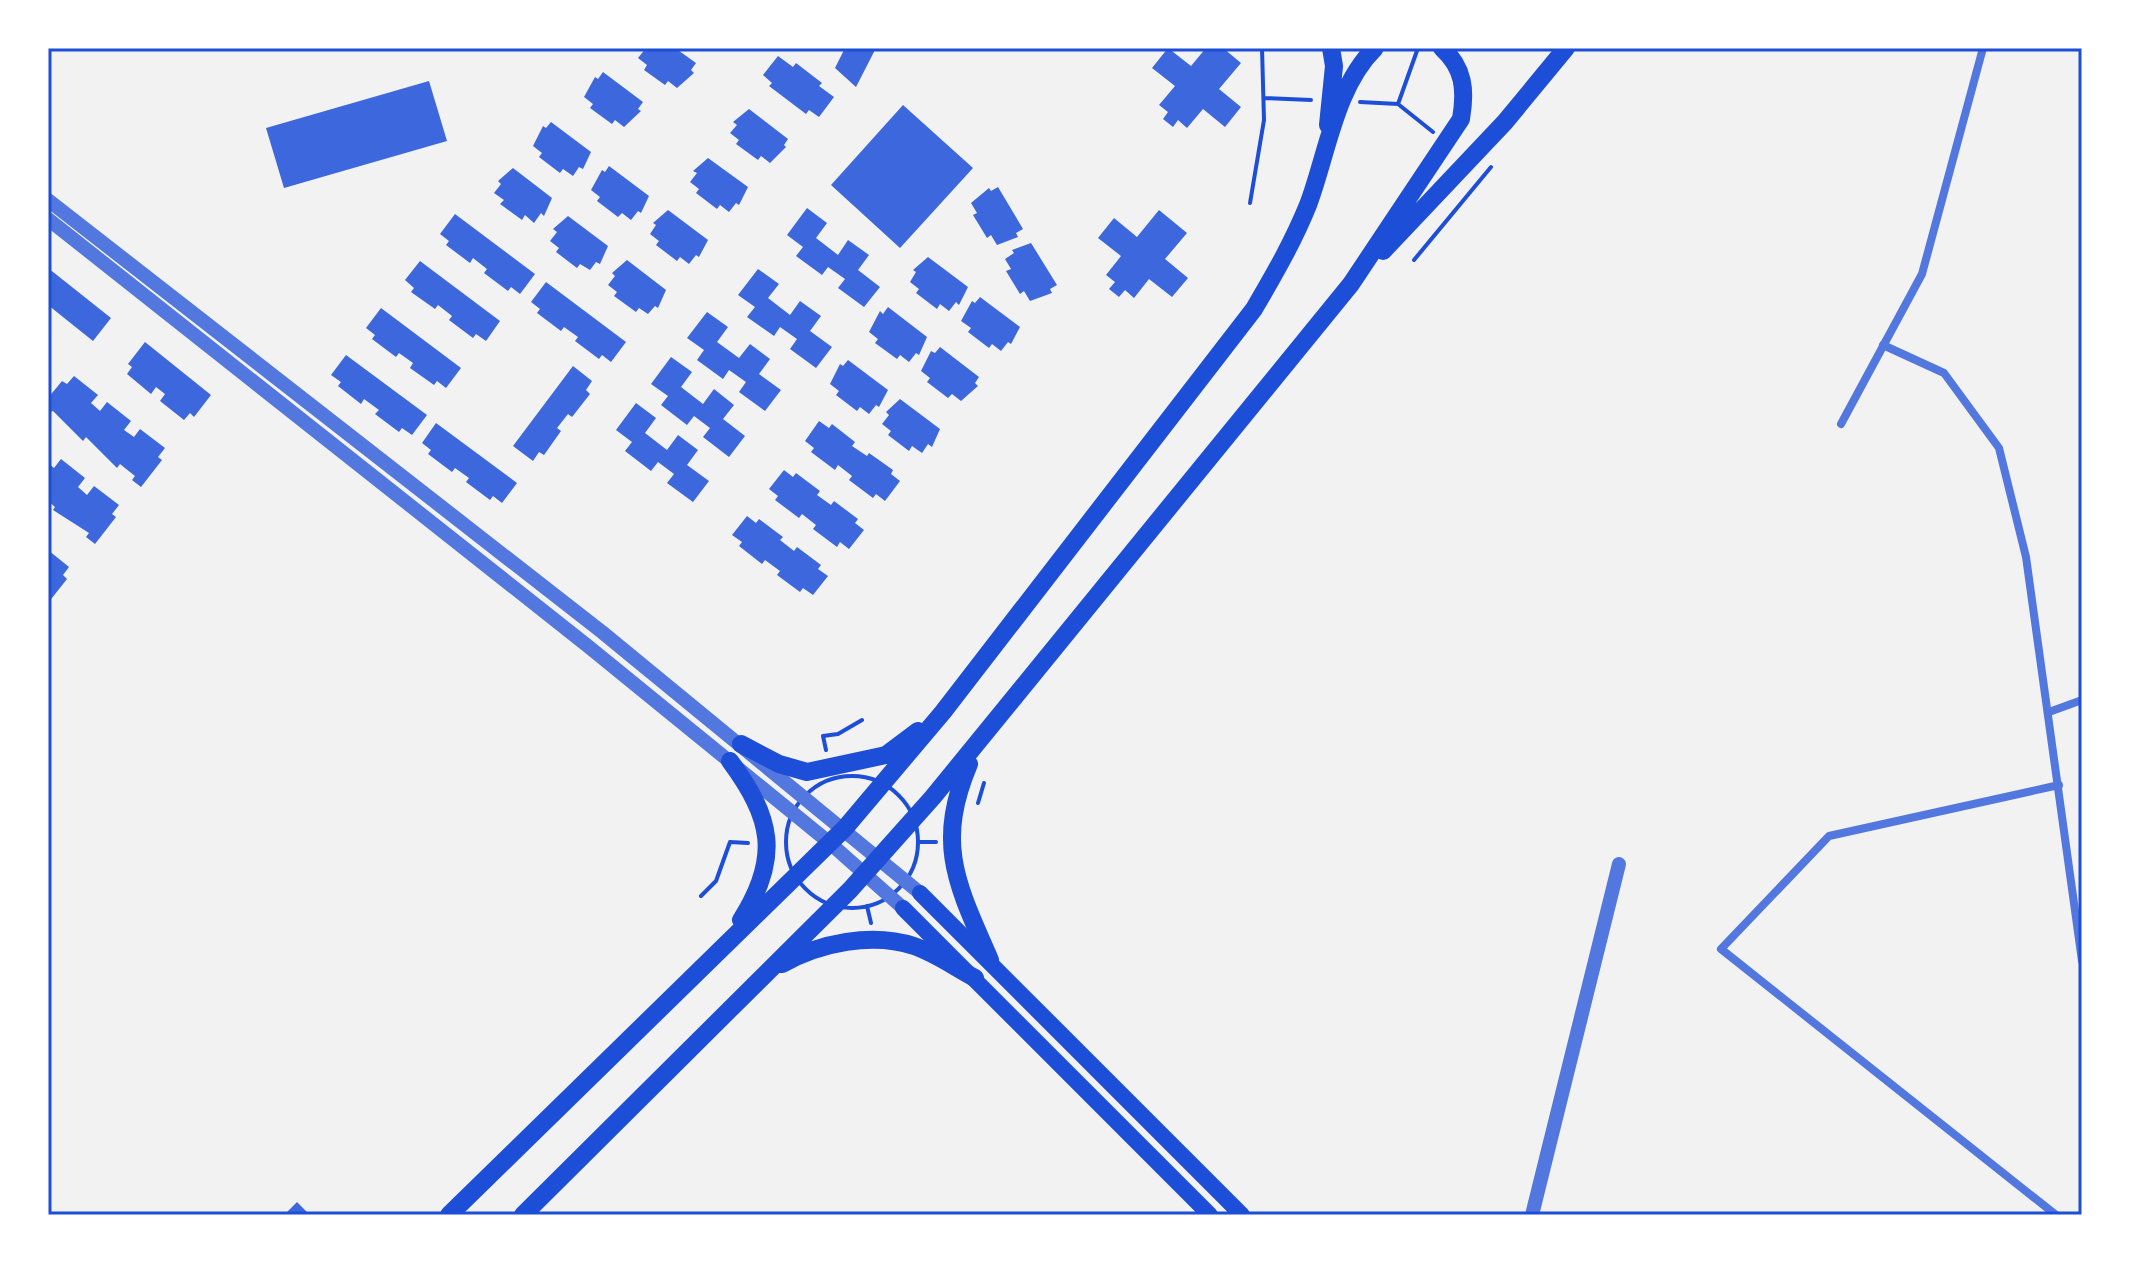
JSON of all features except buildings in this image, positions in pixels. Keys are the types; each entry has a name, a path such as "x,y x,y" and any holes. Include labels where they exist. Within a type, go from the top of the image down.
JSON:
{"main road":[{"path":"1327,143 1334,66 1331,48"},
{"path":"449,1215 831,844 943,712 1254,309 1289,250 1327,143 1360,65 1375,48"},
{"path":"1351,284 1461,119 1465,99 1461,71 1442,48"},
{"path":"523,1215 865,874 977,746 1351,284 1505,122 1566,48"},
{"path":"741,744 779,764 807,772 886,755 943,712"},
{"path":"977,746 954,801 950,833 958,885 990,960"},
{"path":"729,940 752,903 765,868 765,819 755,794 730,761"},
{"path":"920,893 1242,1215"},
{"path":"903,908 1210,1215"},
{"path":"765,973 800,954 828,945 863,940 914,946 975,978"}],"street":[{"path":"1841,424 1922,274 1983,48"},
{"path":"48,200 741,744 920,893"},
{"path":"48,219 730,761 903,908"},
{"path":"1883,345 1944,373 1999,448 2026,557 2082,961"},
{"path":"2049,712 2082,700"},
{"path":"2053,1212 1721,949 1829,836 2059,785"},
{"path":"1532,1215 1619,864"},
{"path":"2039,1215 2053,1212"}],"path":[{"path":"1250,203 1264,120 1262,48"},
{"path":"1398,104 1418,48"},
{"path":"1414,260 1493,164"},
{"path":"826,751 823,736 838,734 862,720"},
{"path":"829,765 832,780"},
{"path":"701,896 716,881 730,842 758,843"},
{"path":"772,844 786,844"}]}
